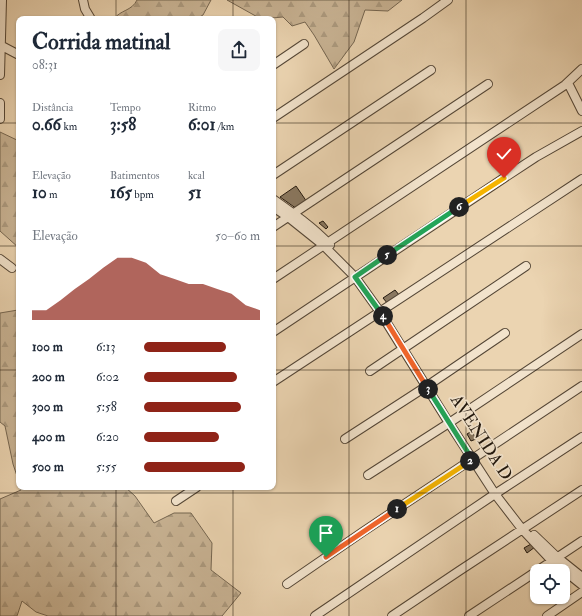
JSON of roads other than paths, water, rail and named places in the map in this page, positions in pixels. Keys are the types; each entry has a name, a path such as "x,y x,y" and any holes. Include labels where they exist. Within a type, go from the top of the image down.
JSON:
{"street":[{"path":"0,75 2,0"},
{"path":"83,0 89,16"},
{"path":"276,116 448,0"},
{"path":"276,63 304,44"},
{"path":"0,45 16,53"},
{"path":"276,277 568,83 582,69"},
{"path":"276,173 431,70"},
{"path":"568,83 582,111"},
{"path":"276,225 488,84"},
{"path":"0,103 0,119"},
{"path":"276,330 515,170 582,131"},
{"path":"276,380 582,179"},
{"name":"AVENIDA D","path":"276,202 326,244 357,275 382,311 497,493 524,528 582,585"},
{"name":"AVENIDA D","path":"276,208 291,215"},
{"path":"0,259 12,268"},
{"path":"370,371 526,266"},
{"path":"345,439 428,385 505,332"},
{"path":"368,475 451,422 582,334"},
{"path":"287,584 582,386"},
{"path":"315,616 582,437"},
{"path":"176,501 192,490"},
{"path":"392,616 582,490"},
{"path":"548,564 582,541"},
{"name":"AVENIDA D","path":"555,559 582,577"},
{"path":"469,616 530,576"},
{"path":"547,616 582,592"}]}
